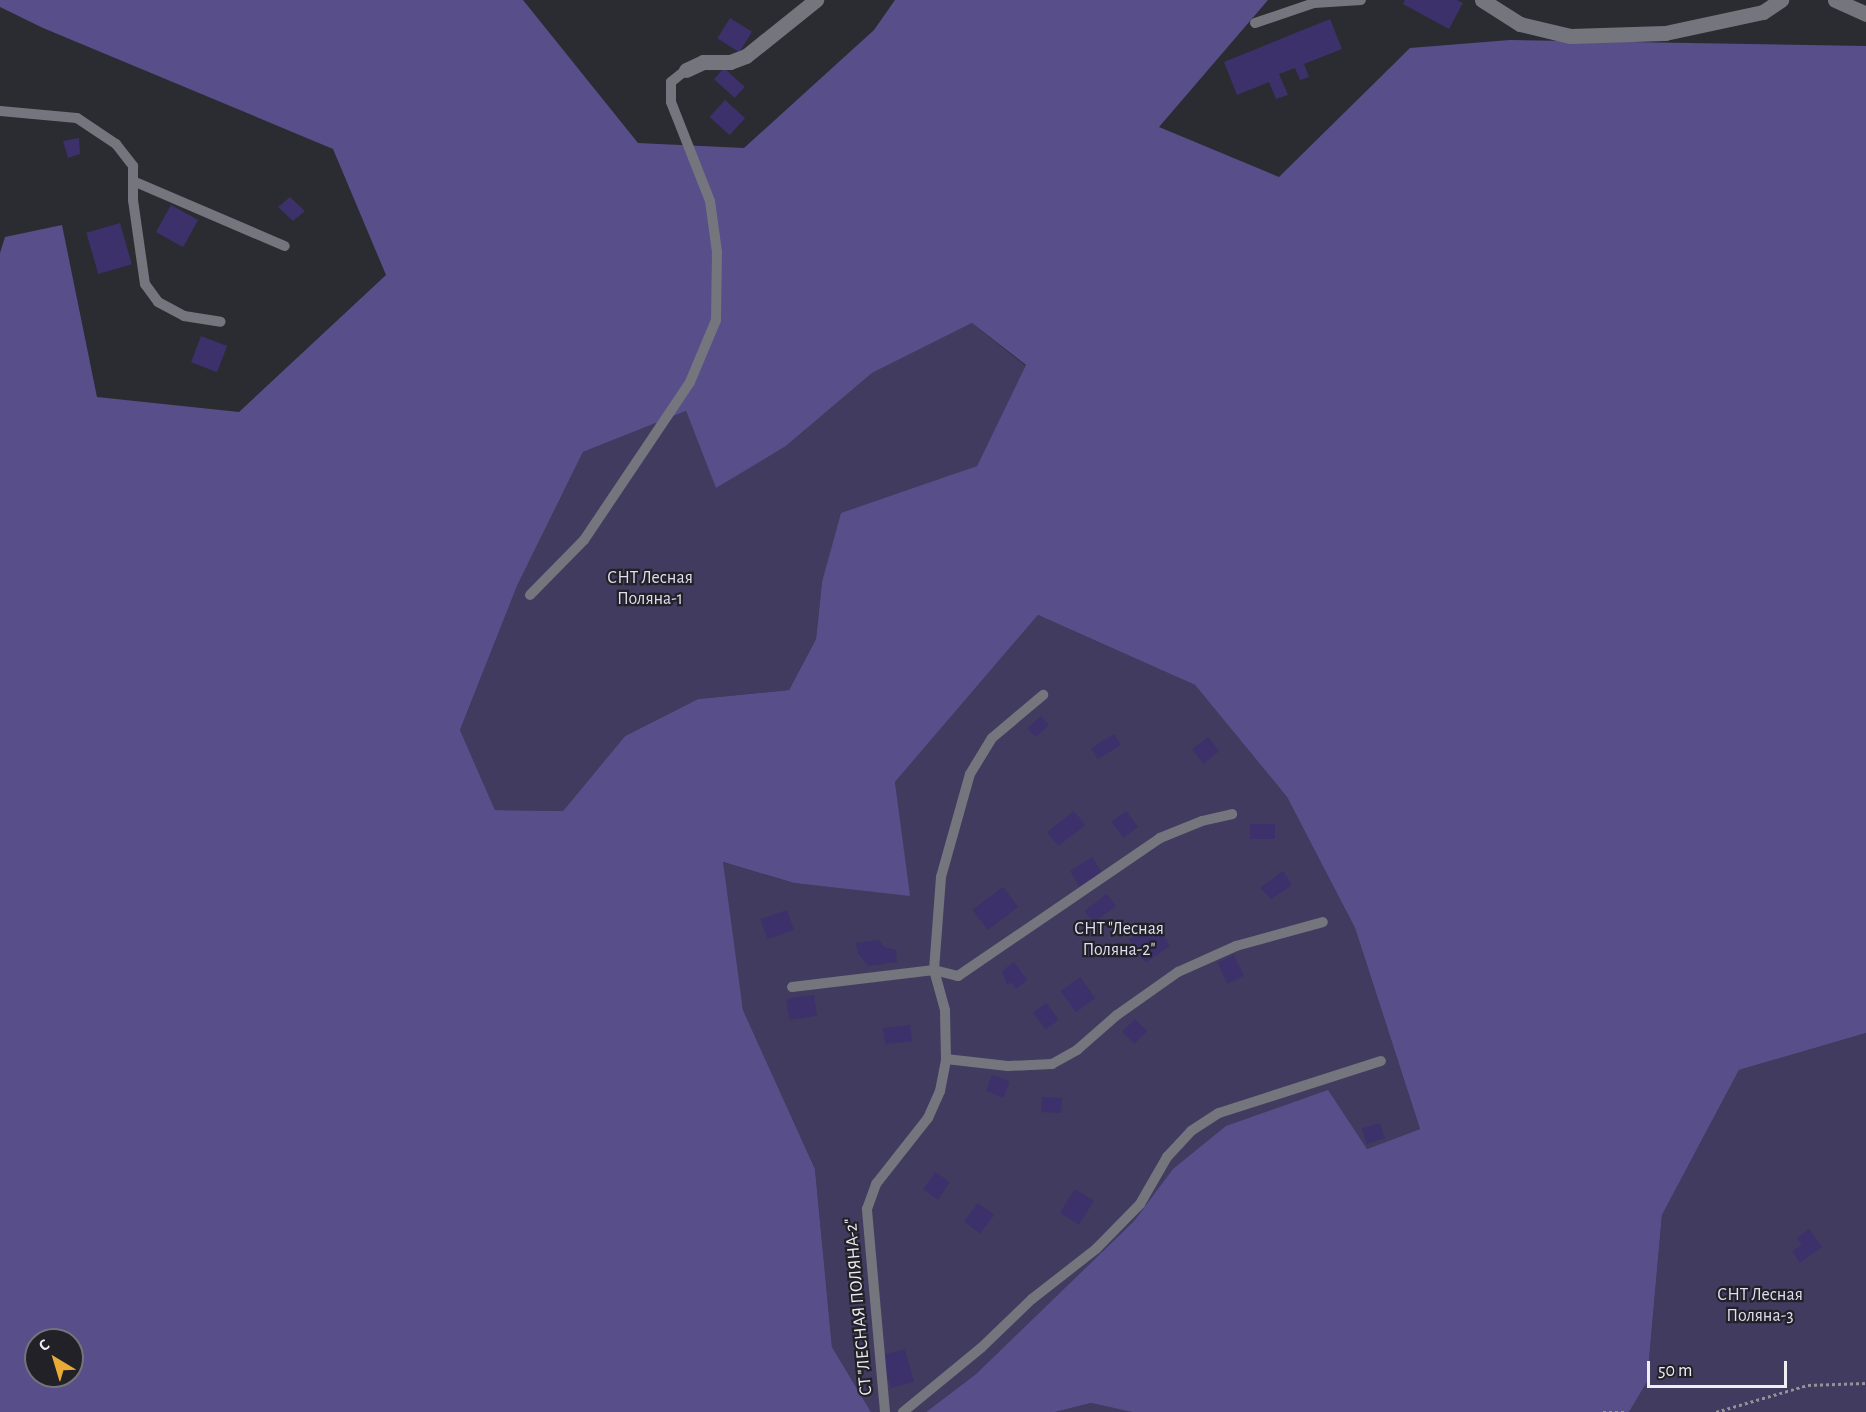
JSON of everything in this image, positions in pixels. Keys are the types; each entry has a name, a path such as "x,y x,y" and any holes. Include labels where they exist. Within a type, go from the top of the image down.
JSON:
{"street":[{"path":"686,70 703,62 730,62 746,56 816,0"},
{"path":"1482,0 1520,24 1570,36 1665,33 1762,12 1781,0"},
{"path":"1835,0 1866,14"}],"lane":[{"path":"1255,23 1314,3 1361,0"},
{"path":"530,595 584,540 690,382 716,320 717,252 710,201 670,102 671,82 686,70"},
{"path":"0,111 77,118 116,144 133,166 145,284 159,302 184,316 221,322"},
{"path":"133,180 285,246"},
{"name":"СТ \"ЛЕСНАЯ ПОЛЯНА-2\"","path":"885,1412 867,1209 876,1184 928,1118 940,1091 946,1059 945,1010 934,970 941,877 970,774 992,738 1043,695"},
{"path":"792,987 934,970 958,976 1160,838 1202,820 1232,814"},
{"path":"946,1059 1008,1066 1052,1064 1077,1050 1117,1015 1178,972 1236,946 1323,922"},
{"path":"903,1412 981,1348 1032,1299 1096,1249 1140,1204 1167,1157 1191,1131 1220,1113 1381,1061"}],"path":[{"path":"1716,1412 1808,1385 1866,1383"},
{"path":"1603,1412 1625,1412"}],"green space":[{"name":"СНТ Лесная Поляна-1","path":"972,323 1026,366 977,466 911,490 822,582 816,639 789,690 698,699 625,736 563,811 495,810 460,730 517,586 583,452 686,411 716,487 786,446 872,373"},
{"name":"СНТ \"Лесная Поляна-2\"","path":"1038,615 1195,685 1287,797 1355,928 1420,1129 1367,1149 1174,1169 1134,1221 976,1374 926,1412 871,1412 832,1347 815,1169 743,1010 722,862 794,883 909,895 895,782"},
{"name":"СНТ Лесная Поляна-3","path":"1866,1033 1866,1412 1629,1412 1647,1382 1662,1215 1739,1070"},
{"path":"1091,1403 1129,1411 1132,1412 1055,1412"}],"shaded area":[{"path":"0,0 523,0 638,143 744,148 874,30 895,0 1268,0 1159,127 1279,177 1410,48 1510,40 1866,46 1866,1033 1739,1070 1662,1215 1647,1382 1629,1412 1132,1412 1091,1403 1055,1412 926,1412 976,1374 1134,1221 1173,1169 1226,1126 1328,1090 1367,1149 1420,1129 1355,928 1287,797 1195,685 1038,615 895,782 910,896 794,883 723,862 743,1010 815,1169 832,1347 871,1412 0,1412 0,253 5,237 62,225 97,397 239,412 386,275 333,149 43,28 0,7","holes":["972,323 1026,365 977,466 841,513 822,582 816,639 789,690 698,699 625,736 563,811 495,810 460,730 517,586 583,452 686,411 716,488 786,446 872,373"]}],"building":[{"path":"1405,0 1457,0 1463,3 1449,29 1403,4"},
{"path":"730,18 752,32 739,52 717,38"},
{"path":"1330,19 1342,49 1304,64 1309,77 1300,80 1295,68 1279,74 1288,95 1276,99 1269,82 1237,95 1224,62"},
{"path":"724,68 745,87 735,98 714,79"},
{"path":"725,100 745,118 730,135 710,117"},
{"path":"79,138 80,154 68,158 63,141"},
{"path":"290,197 305,211 293,221 278,207"},
{"path":"171,205 198,220 183,247 156,232"},
{"path":"120,223 132,264 98,274 86,233"},
{"path":"201,336 227,346 217,372 191,362"},
{"path":"1041,716 1049,725 1036,737 1028,728"},
{"path":"1114,734 1121,745 1098,759 1091,748"},
{"path":"1208,737 1219,751 1203,763 1192,749"},
{"path":"1074,811 1085,825 1058,846 1047,832"},
{"path":"1126,811 1138,827 1124,838 1112,822"},
{"path":"1250,824 1275,824 1275,839 1250,839"},
{"path":"1092,857 1103,874 1081,888 1070,871"},
{"path":"1283,871 1292,885 1271,899 1260,888"},
{"path":"1003,887 1018,907 988,930 973,910"},
{"path":"1107,894 1116,906 1094,923 1085,911"},
{"path":"787,910 794,930 767,939 761,919"},
{"path":"1153,922 1170,945 1146,963 1129,940"},
{"path":"879,940 884,947 896,950 897,962 869,966 858,954 856,943"},
{"path":"1234,955 1244,976 1227,983 1218,963"},
{"path":"1014,962 1027,980 1016,989 1011,982 1007,985 1002,971"},
{"path":"1080,977 1095,998 1076,1012 1061,991"},
{"path":"814,995 817,1016 789,1020 786,999"},
{"path":"1046,1003 1059,1020 1046,1029 1033,1013"},
{"path":"1135,1019 1147,1031 1134,1044 1122,1032"},
{"path":"910,1025 912,1041 885,1044 883,1028"},
{"path":"992,1075 1010,1082 1004,1098 986,1091"},
{"path":"1042,1097 1062,1098 1061,1113 1041,1112"},
{"path":"1380,1123 1385,1138 1367,1144 1362,1129"},
{"path":"935,1172 950,1182 938,1199 923,1189"},
{"path":"1075,1189 1094,1201 1079,1224 1060,1213"},
{"path":"978,1203 994,1215 980,1233 964,1221"},
{"path":"1809,1229 1822,1247 1800,1263 1792,1251 1802,1245 1797,1238"},
{"path":"905,1349 914,1382 891,1388 882,1355"}]}
